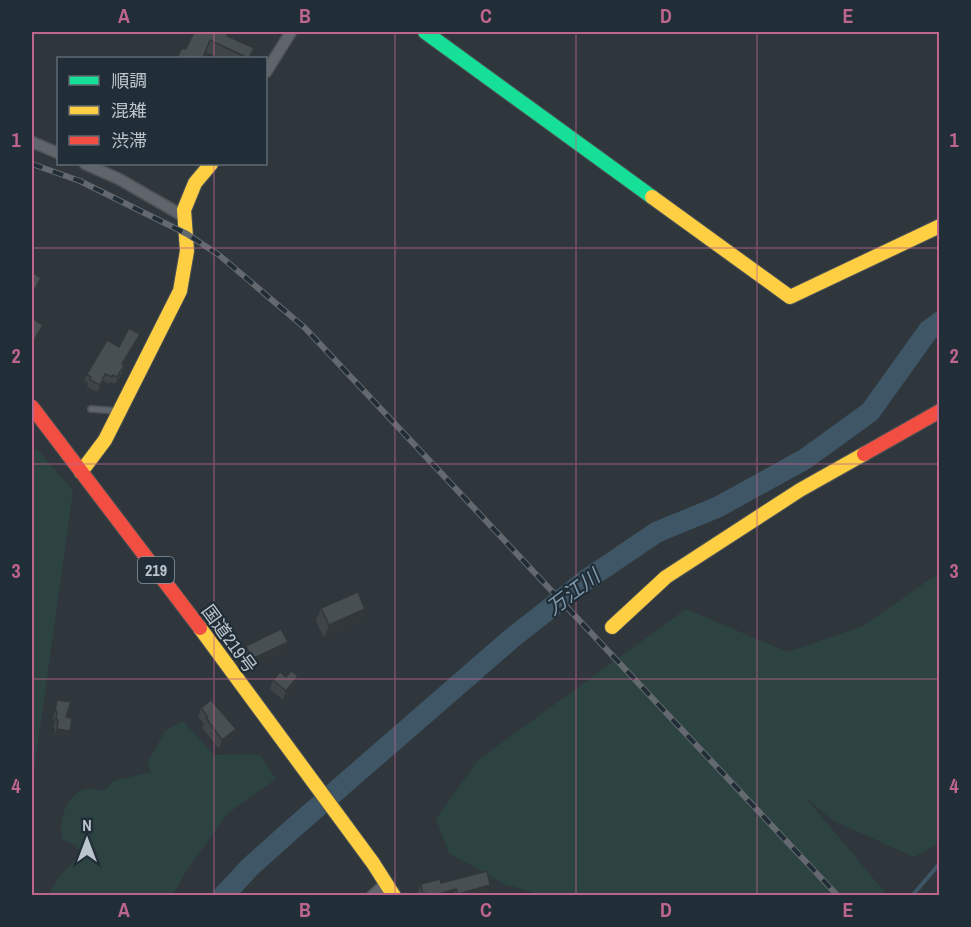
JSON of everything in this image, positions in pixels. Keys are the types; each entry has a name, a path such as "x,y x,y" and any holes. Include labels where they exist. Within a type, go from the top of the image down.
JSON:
{"main road":[{"path":"425,32 790,297 939,226"},
{"path":"81,472 105,440 180,291 187,251 184,210 195,183 210,165"},
{"name":"国道219号","path":"32,407 170,588 373,863 394,896"},
{"path":"612,627 666,577 800,490 939,411"}],"street":[{"path":"267,70 291,32"},
{"path":"32,142 57,153"},
{"path":"87,165 119,178 185,217"},
{"path":"372,896 385,884"}],"lane":[{"path":"91,409 120,412"}],"green space":[{"path":"32,449 38,450 73,491 35,764 32,771"},
{"path":"939,573 939,843 914,857 834,821 806,798 887,895 543,895 504,884 449,853 436,819 478,760 686,609 788,652 863,626"},
{"path":"183,721 214,755 255,754 261,756 276,779 227,814 185,873 173,895 48,895 60,876 81,853 75,845 63,840 61,834 62,820 70,800 80,791 92,789 104,791 114,781 151,772 148,762 165,731"}],"building":[{"path":"194,32 229,32 227,36 254,48 250,57 246,57 210,40 203,57 178,57 182,48 186,49"},
{"path":"32,272 41,278 32,294"},
{"path":"32,318 43,325 33,342 32,341"},
{"path":"129,328 140,334 117,377 105,374 100,385 90,380 91,377 87,374 107,340 119,347"},
{"path":"358,592 365,609 329,625 321,608"},
{"path":"281,629 288,642 252,659 246,646"},
{"path":"291,671 298,676 286,691 273,680 280,672 286,677"},
{"path":"57,700 71,702 66,717 72,718 70,731 57,729 57,711 55,711"},
{"path":"211,700 236,729 222,740 201,708"},
{"path":"487,871 490,885 458,894 456,889 432,896 423,894 421,884 440,879 441,883"}],"waterway":[{"name":"万江川","path":"223,896 250,867 298,824 512,638 586,580 657,532 718,507 805,459 870,412 928,331 940,322"},
{"path":"912,896 940,863"}],"railway":[{"path":"32,164 80,181 187,234 219,255 305,328 838,896"}],"traffic: fast":[{"path":"425,32 652,197"}],"traffic: slow":[{"path":"81,472 105,440 180,291 187,251 184,210 195,183 210,165"},
{"path":"652,197 790,297 940,226"},
{"path":"612,627 666,577 800,490 864,454"},
{"path":"200,628 373,863 394,896"}],"traffic: jam":[{"path":"32,407 200,628"},
{"path":"864,454 940,411"}]}
